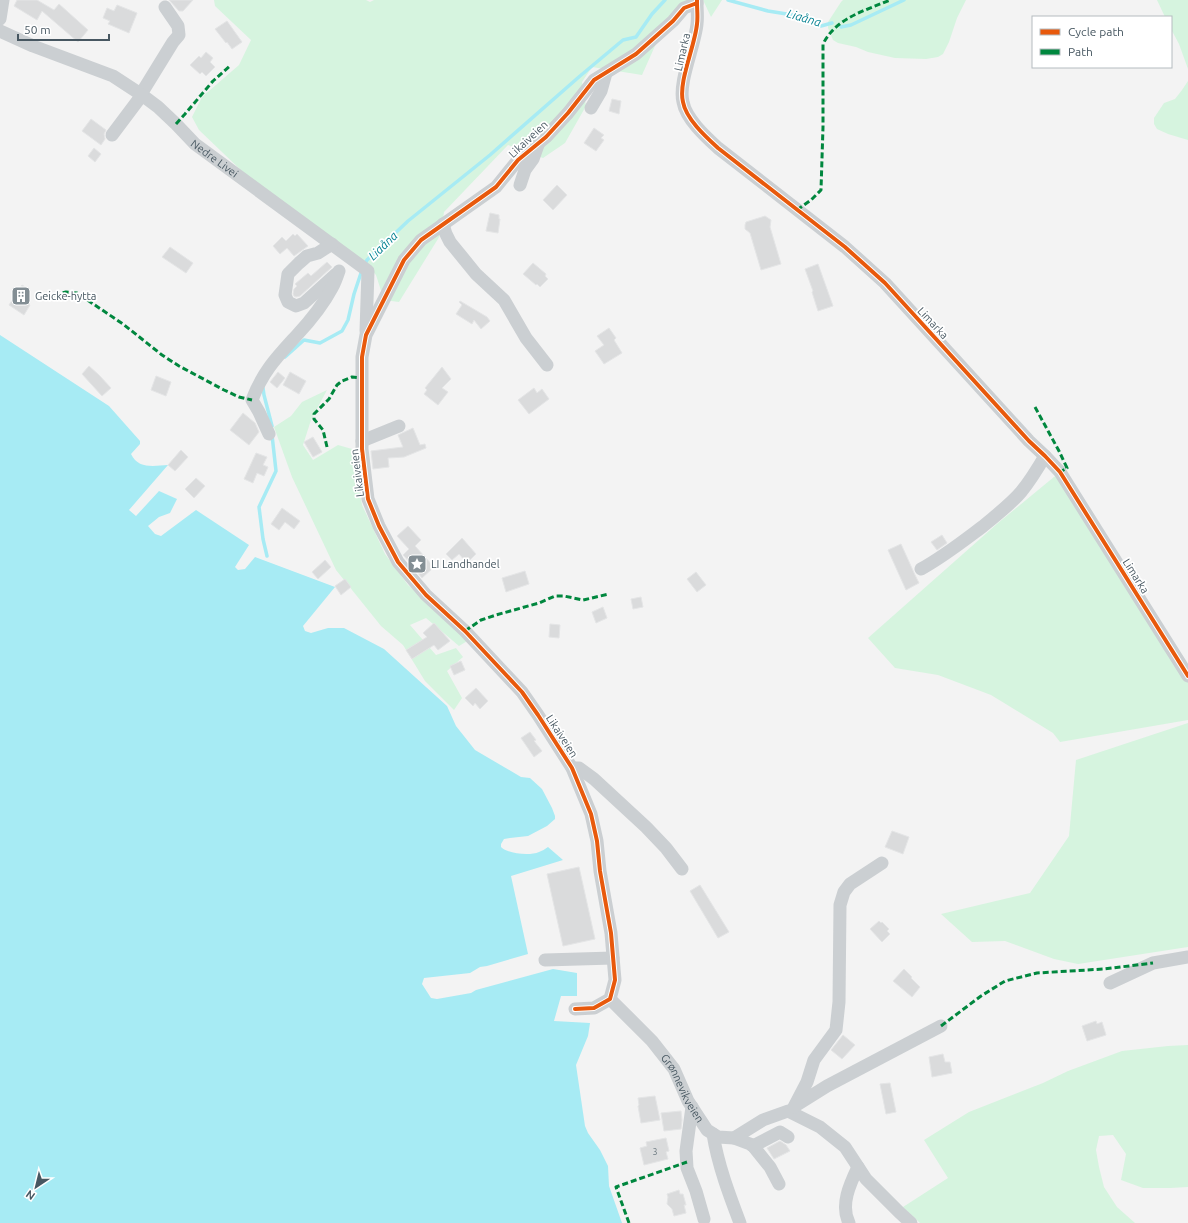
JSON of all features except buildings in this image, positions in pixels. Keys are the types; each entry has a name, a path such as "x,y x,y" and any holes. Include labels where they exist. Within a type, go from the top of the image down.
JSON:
{"street":[{"path":"0,19 3,0"},
{"name":"Likaiveien","path":"610,999 615,980 611,933 600,871 597,840 591,814 572,768 522,692 466,631 426,595 398,562 379,526 368,499 362,441 362,356 366,335 404,260 421,240 496,186 518,160 546,137 594,80 636,54 673,21 684,8 697,1"},
{"name":"Limarka","path":"697,1 697,24 683,85 683,103 691,120 718,148 845,247 885,283 1029,441 1046,456 1060,472 1187,670"},
{"path":"112,135 142,94 173,42 179,35 178,26 165,7"},
{"name":"Nedre Livei","path":"0,31 33,46 113,76 142,94 164,112 195,144 368,271 366,335"},
{"path":"591,108 601,91 606,73"},
{"path":"520,185 525,170 533,159 539,142"},
{"path":"443,224 450,242 476,274 504,300 526,338 547,365"},
{"path":"332,244 307,256 288,274 285,295 288,302 296,306 304,303 353,260"},
{"path":"269,434 252,400 256,388 264,373 274,360 319,308 332,289 339,271"},
{"path":"362,441 399,426"},
{"path":"921,569 955,548 1014,499 1022,491 1046,456"},
{"path":"572,768 579,768 594,779 657,838 682,869"},
{"path":"791,1109 807,1082 814,1060 836,1030 839,1002 840,905 844,892 850,884 882,863"},
{"path":"1110,983 1153,963 1188,957"},
{"path":"545,960 613,958"},
{"path":"575,1009 594,1008 610,999"},
{"name":"Grønnevikveien","path":"610,999 652,1041 674,1069 688,1101 707,1130 713,1134"},
{"path":"734,1138 763,1120 791,1109 827,1086 941,1026"},
{"path":"692,1107 686,1150 687,1168 704,1219"},
{"path":"791,1109 820,1127 845,1147 866,1180 911,1223"},
{"path":"753,1146 780,1132 788,1138"},
{"path":"713,1134 718,1137 734,1138 753,1146 770,1167 779,1184"},
{"path":"713,1134 722,1173 740,1223"},
{"path":"849,1223 845,1203 850,1186 858,1168"}],"green space":[{"path":"214,0 366,0 370,2 374,0 687,0 663,28 642,75 592,67 582,82 586,106 565,143 543,158 508,145 444,212 441,234 399,302 384,300 376,275 365,263 246,175 199,130 192,117 202,97 239,65 251,40 215,6"},
{"path":"703,0 722,0 711,17"},
{"path":"843,0 966,0 957,18 949,42 943,54 938,57 926,59 895,58 868,52 856,47 838,43 833,40 828,28 828,22"},
{"path":"1157,0 1188,0 1188,69 1179,44 1172,31 1172,16 1165,16"},
{"path":"1188,81 1188,140 1157,129 1154,124 1154,118 1164,103 1175,99"},
{"path":"327,390 311,420 303,445 313,460 338,445 352,449 362,505 385,554 408,585 469,640 459,646 426,618 410,625 436,655 456,648 463,657 447,671 462,698 454,710 425,681 403,645 381,626 336,570 292,477 274,427 291,416 302,402"},
{"path":"1060,472 1188,676 1188,720 1060,742 1053,733 991,695 938,675 895,668 868,638 998,523"},
{"path":"1188,723 1188,947 1078,964 1054,959 1005,941 972,942 941,914 1030,893 1069,836 1076,760"},
{"path":"1188,1045 1188,1187 1143,1188 1121,1180 1126,1154 1113,1135 1099,1136 1096,1150 1104,1187 1117,1207 1135,1223 920,1223 903,1207 948,1178 924,1140 969,1112 1043,1083 1068,1071 1122,1051"}],"water":[{"path":"0,335 109,406 140,441 140,444 131,454 134,459 146,466 168,465 129,510 136,516 159,491 177,499 170,513 159,517 148,526 155,534 161,536 196,510 249,545 235,567 238,570 245,569 255,557 335,587 303,626 305,631 311,633 328,628 344,628 384,649 447,706 456,726 475,750 521,777 530,778 542,789 552,808 555,819 547,826 528,836 504,839 501,844 501,847 504,849 514,853 525,854 535,853 548,847 563,860 511,876 528,954 480,967 470,973 424,978 422,984 431,998 437,999 471,993 476,990 553,969 577,973 577,996 561,996 554,1021 590,1023 588,1036 576,1065 585,1126 608,1166 609,1186 622,1223 0,1223"}],"waterway":[{"name":"Liaåna","path":"365,264 367,260 408,221 490,155 580,76 623,40 636,37 652,14 665,0"},
{"name":"Liaåna","path":"728,0 768,11 793,15 807,22 821,26 832,23"},
{"name":"Liaåna","path":"841,27 851,25 904,0"},
{"name":"Liaåna","path":"285,357 304,340 320,343 342,331 348,320 354,294 362,270"},
{"name":"Liaåna","path":"263,388 272,426"},
{"name":"Liaåna","path":"267,556 263,539 259,507 276,471 272,435"}],"marked path":[{"path":"797,210 811,200 821,190 823,44 835,28 852,16 890,0"},
{"path":"176,124 213,81 231,65"},
{"path":"54,295 66,292 77,293 123,324 162,355 179,366 239,397 252,400"},
{"path":"327,447 323,430 314,419 314,414 329,399 337,385 342,381 352,377 362,378"},
{"path":"1035,407 1067,468 1060,472"},
{"path":"465,631 481,620 539,603 555,596 564,596 583,600 609,594"},
{"path":"941,1026 981,996 1005,981 1037,973 1104,969 1153,963"},
{"path":"629,1223 616,1187 687,1162"}],"cycle path":[{"path":"575,1009 594,1008 610,999 615,980 611,933 600,871 597,841 591,814 572,768 522,692 465,631 426,595 398,562 379,526 368,499 362,449 362,357 366,335 404,260 421,240 496,187 518,160 546,137 568,113 594,80 636,54 673,21 684,8 697,3 697,0"},
{"path":"697,3 696,33 685,74 682,94 685,108 692,121 718,148 845,247 885,283 1029,441 1060,472 1188,676"}],"place":[{"name":"Geicke-hytta","path":"21,296"},
{"name":"LI Landhandel","path":"417,564"}]}
